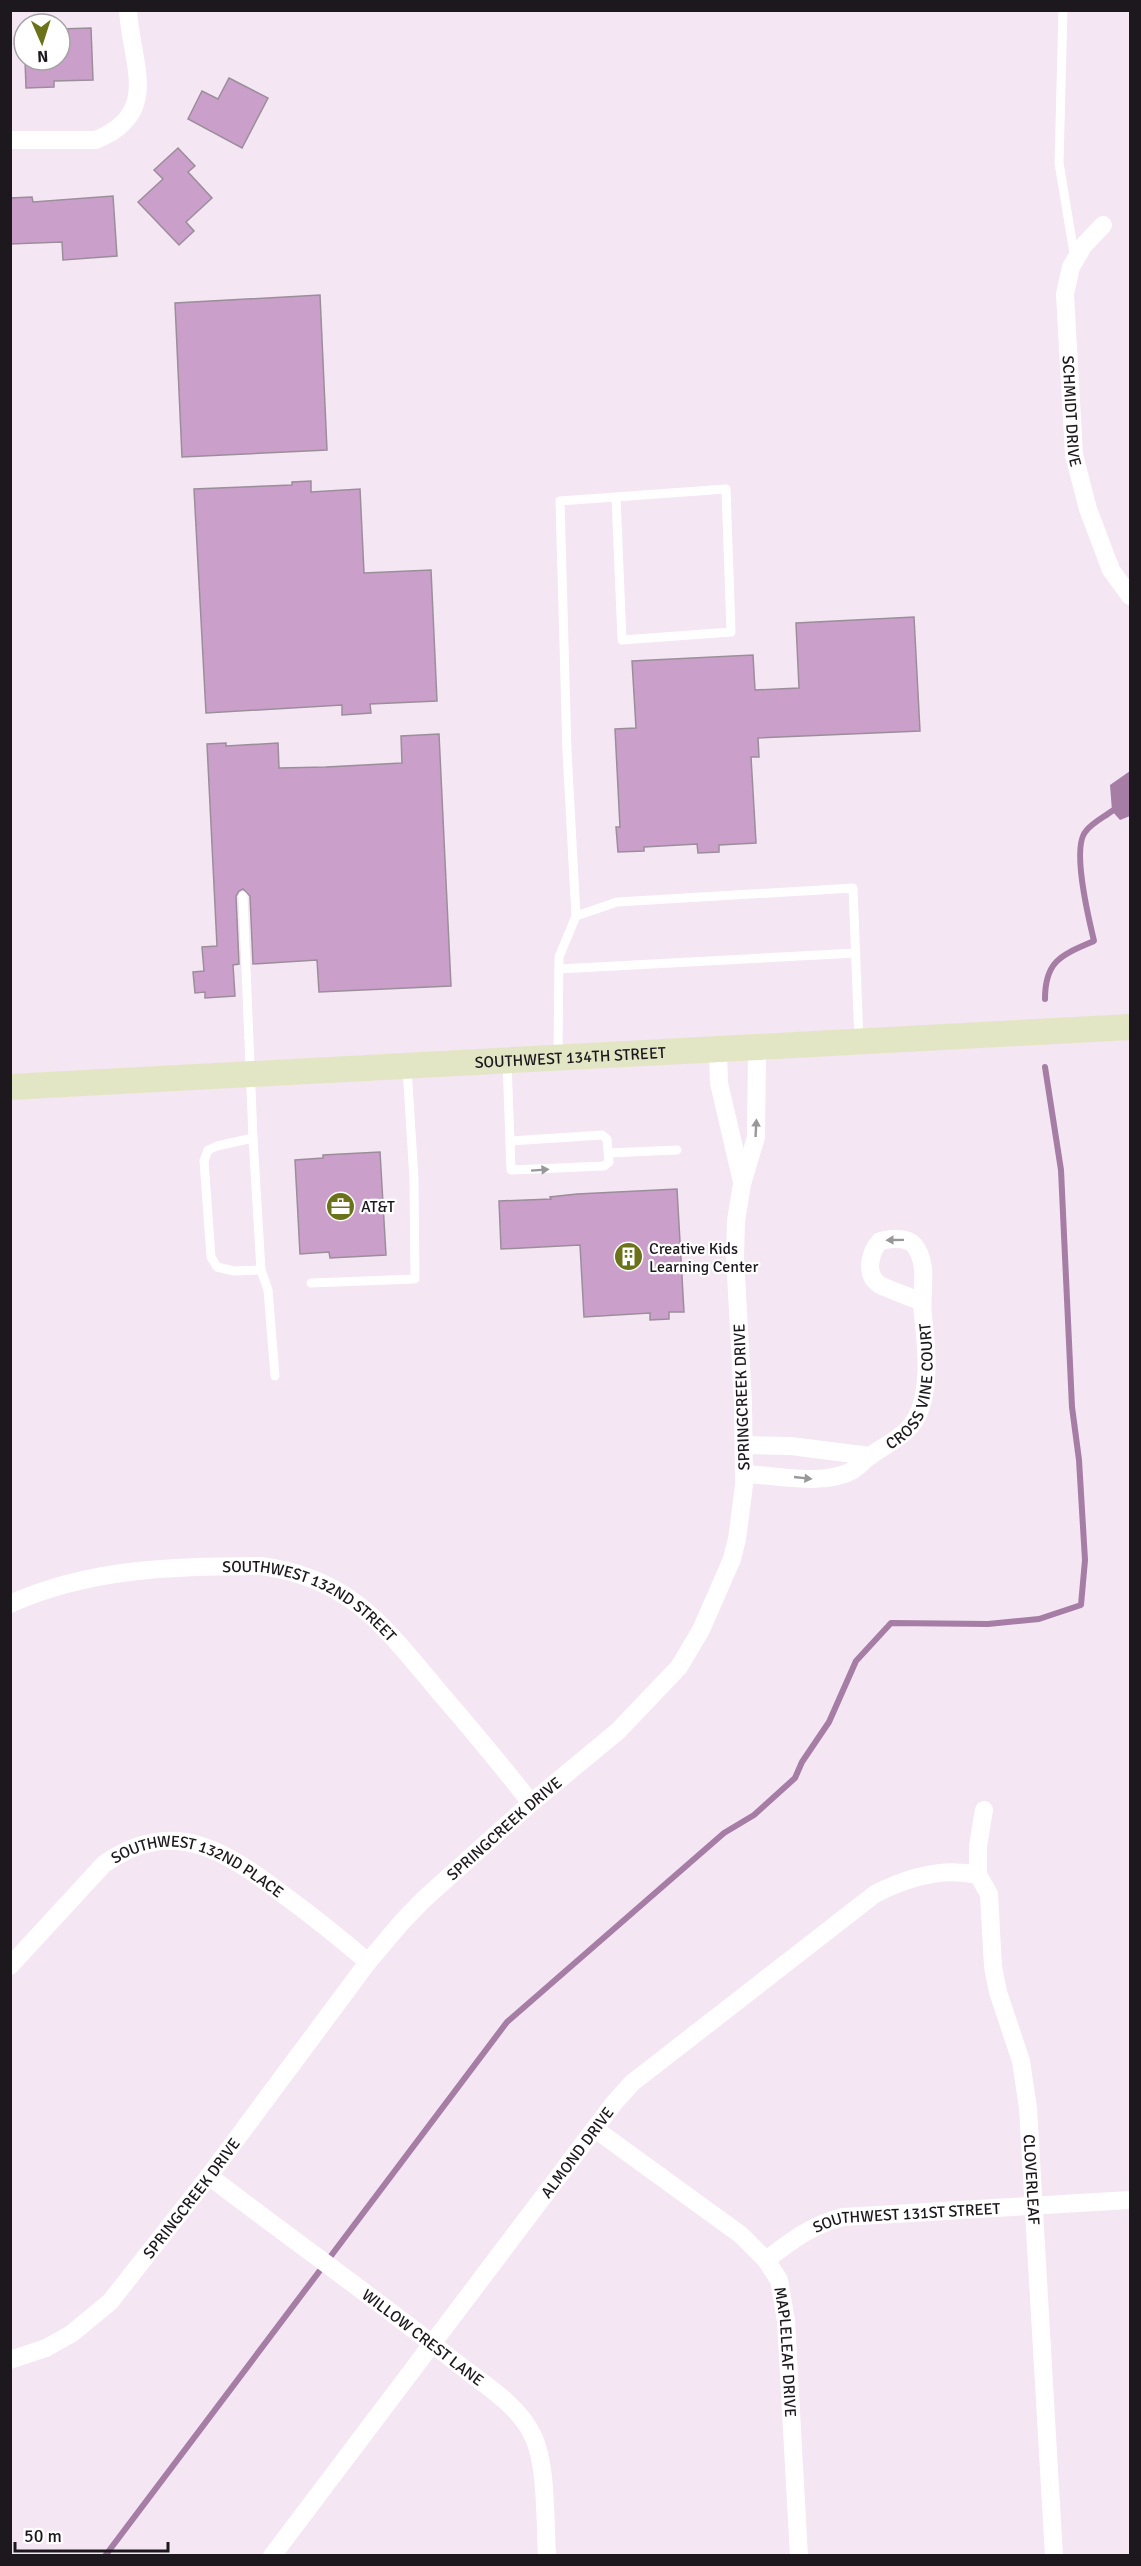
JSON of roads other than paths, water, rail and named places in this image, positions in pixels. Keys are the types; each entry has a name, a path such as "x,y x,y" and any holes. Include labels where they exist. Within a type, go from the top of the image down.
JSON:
{"main road":[{"name":"SOUTHWEST 134TH STREET","path":"10,1086 1131,1027"}],"street":[{"path":"10,140 96,140 125,122 138,102 138,73 128,10"},
{"name":"SCHMIDT DRIVE","path":"1103,225 1084,245 1075,261 1065,294 1074,455 1088,508 1111,570 1131,596"},
{"name":"SPRINGCREEK DRIVE","path":"10,2360 46,2348 71,2334 110,2302 209,2176 368,1962 423,1900 531,1803 618,1731 679,1667 716,1601 737,1539 745,1474 735,1256 736,1221 742,1184 756,1137 757,1047"},
{"name":"SPRINGCREEK DRIVE","path":"718,1049 720,1094 742,1184"},
{"name":"CROSS VINE COURT","path":"745,1474 814,1479 854,1470 909,1428 921,1408 926,1379 927,1345 921,1302"},
{"name":"CROSS VINE COURT","path":"744,1445 791,1446 870,1456"},
{"name":"SOUTHWEST 132ND STREET","path":"10,1604 64,1584 121,1572 261,1566 284,1569 326,1584 357,1603 391,1635 531,1803"},
{"name":"CLOVERLEAF","path":"984,1810 978,1846 978,1875 989,1894 993,1967 998,1992 1022,2061 1025,2080 1054,2556"},
{"name":"SOUTHWEST 132ND PLACE","path":"10,1966 104,1864 121,1852 160,1842 199,1844 228,1856 338,1935 368,1962"},
{"name":"ALMOND DRIVE","path":"272,2556 614,2103 632,2083 875,1894 892,1885 938,1873 978,1875"},
{"name":"MAPLELEAF DRIVE","path":"595,2129 741,2235 766,2260 778,2280 786,2321 798,2556"},
{"name":"WILLOW CREST LANE","path":"209,2176 432,2343 520,2416 533,2434 540,2462 547,2556"},
{"name":"SOUTHWEST 131ST STREET","path":"766,2260 804,2231 822,2222 843,2217 1131,2200"}],"lane":[{"path":"1064,10 1059,163 1075,261"},
{"path":"558,1058 559,957 576,916 567,752 560,501 726,489 731,632 622,640 616,497"},
{"path":"576,916 617,902 853,888 859,1042"},
{"path":"243,896 261,1270 268,1290 275,1376"},
{"path":"559,969 856,953"},
{"path":"507,1060 510,1142 513,1171 604,1166 609,1161 607,1139 602,1135 510,1142"},
{"path":"311,1284 415,1279 414,1179 407,1066"},
{"path":"253,1138 208,1150 204,1161 211,1257 217,1267 234,1271 261,1270"},
{"path":"609,1153 677,1150"}],"waterway":[{"path":"1045,999 1048,975 1057,961 1073,950 1094,941 1082,884 1080,852 1086,831 1112,811"},
{"path":"105,2556 507,2022 724,1833 754,1815 795,1778 802,1762 829,1722 856,1661 891,1623 988,1624 1039,1619 1081,1605 1085,1560 1079,1460 1072,1407 1061,1170 1045,1067"}],"place":[{"name":"AT&T","path":"340,1206"},
{"name":"Creative Kids Learning Center","path":"628,1257"}]}
